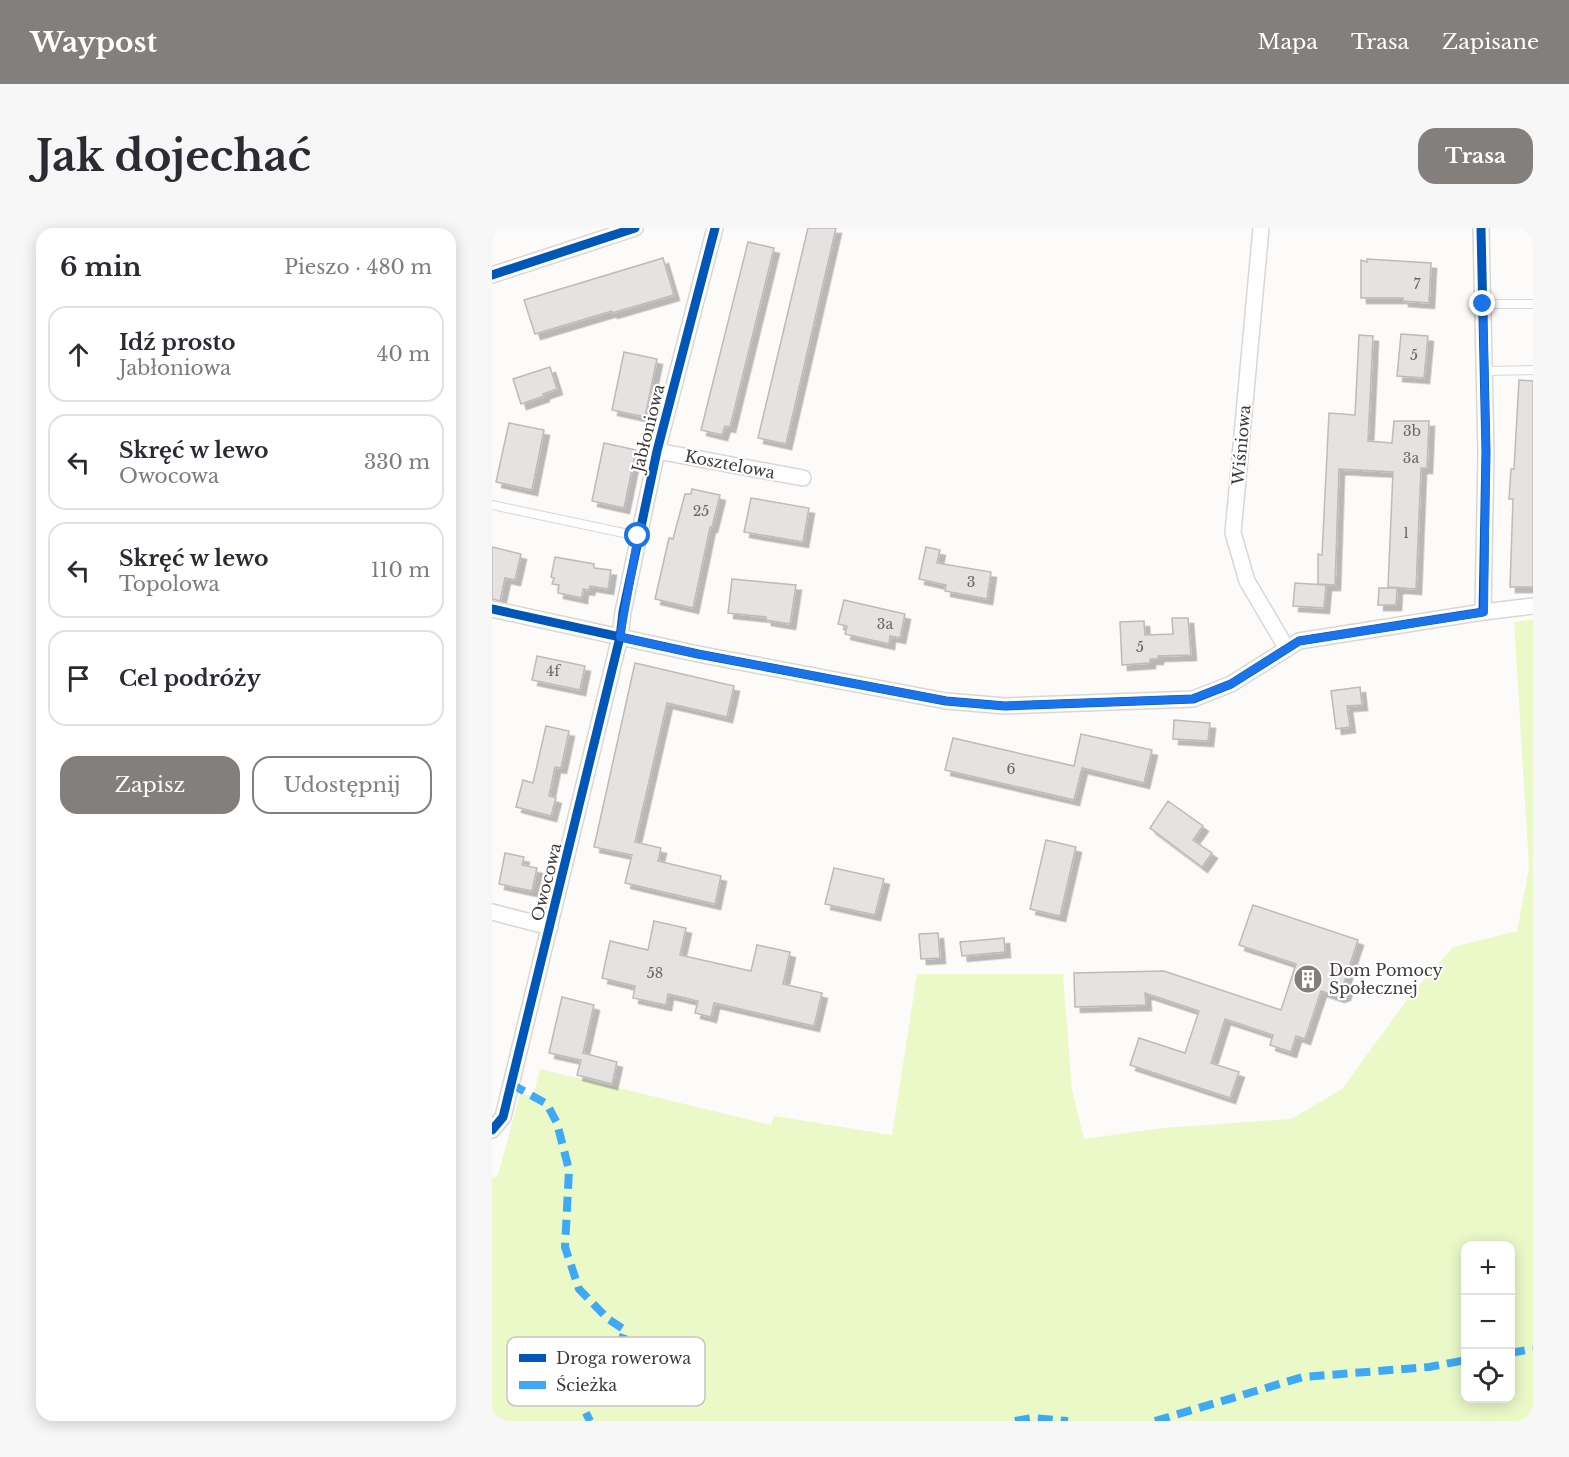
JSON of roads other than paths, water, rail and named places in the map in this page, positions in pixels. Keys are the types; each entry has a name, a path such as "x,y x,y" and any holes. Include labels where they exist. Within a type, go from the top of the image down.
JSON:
{"street":[{"path":"492,275 635,228"},
{"name":"Jabłoniowa","path":"620,637 638,536 657,451 715,228"},
{"name":"Wiśniowa","path":"1261,228 1233,533 1247,581 1287,649"},
{"path":"1481,228 1486,452 1484,612"},
{"name":"Kosztelowa","path":"657,451 803,478"},
{"path":"492,609 698,654 946,701 1005,706 1192,699 1231,684 1299,641 1533,606"},
{"name":"Owocowa","path":"492,1130 503,1117 620,637"},
{"name":"Owocowa","path":"492,912 550,927"}],"lane":[{"path":"1483,304 1533,303"},
{"path":"1484,371 1533,370"},
{"path":"492,505 638,536"}],"place":[{"name":"Dom Pomocy Społecznej","path":"1308,979"}]}
